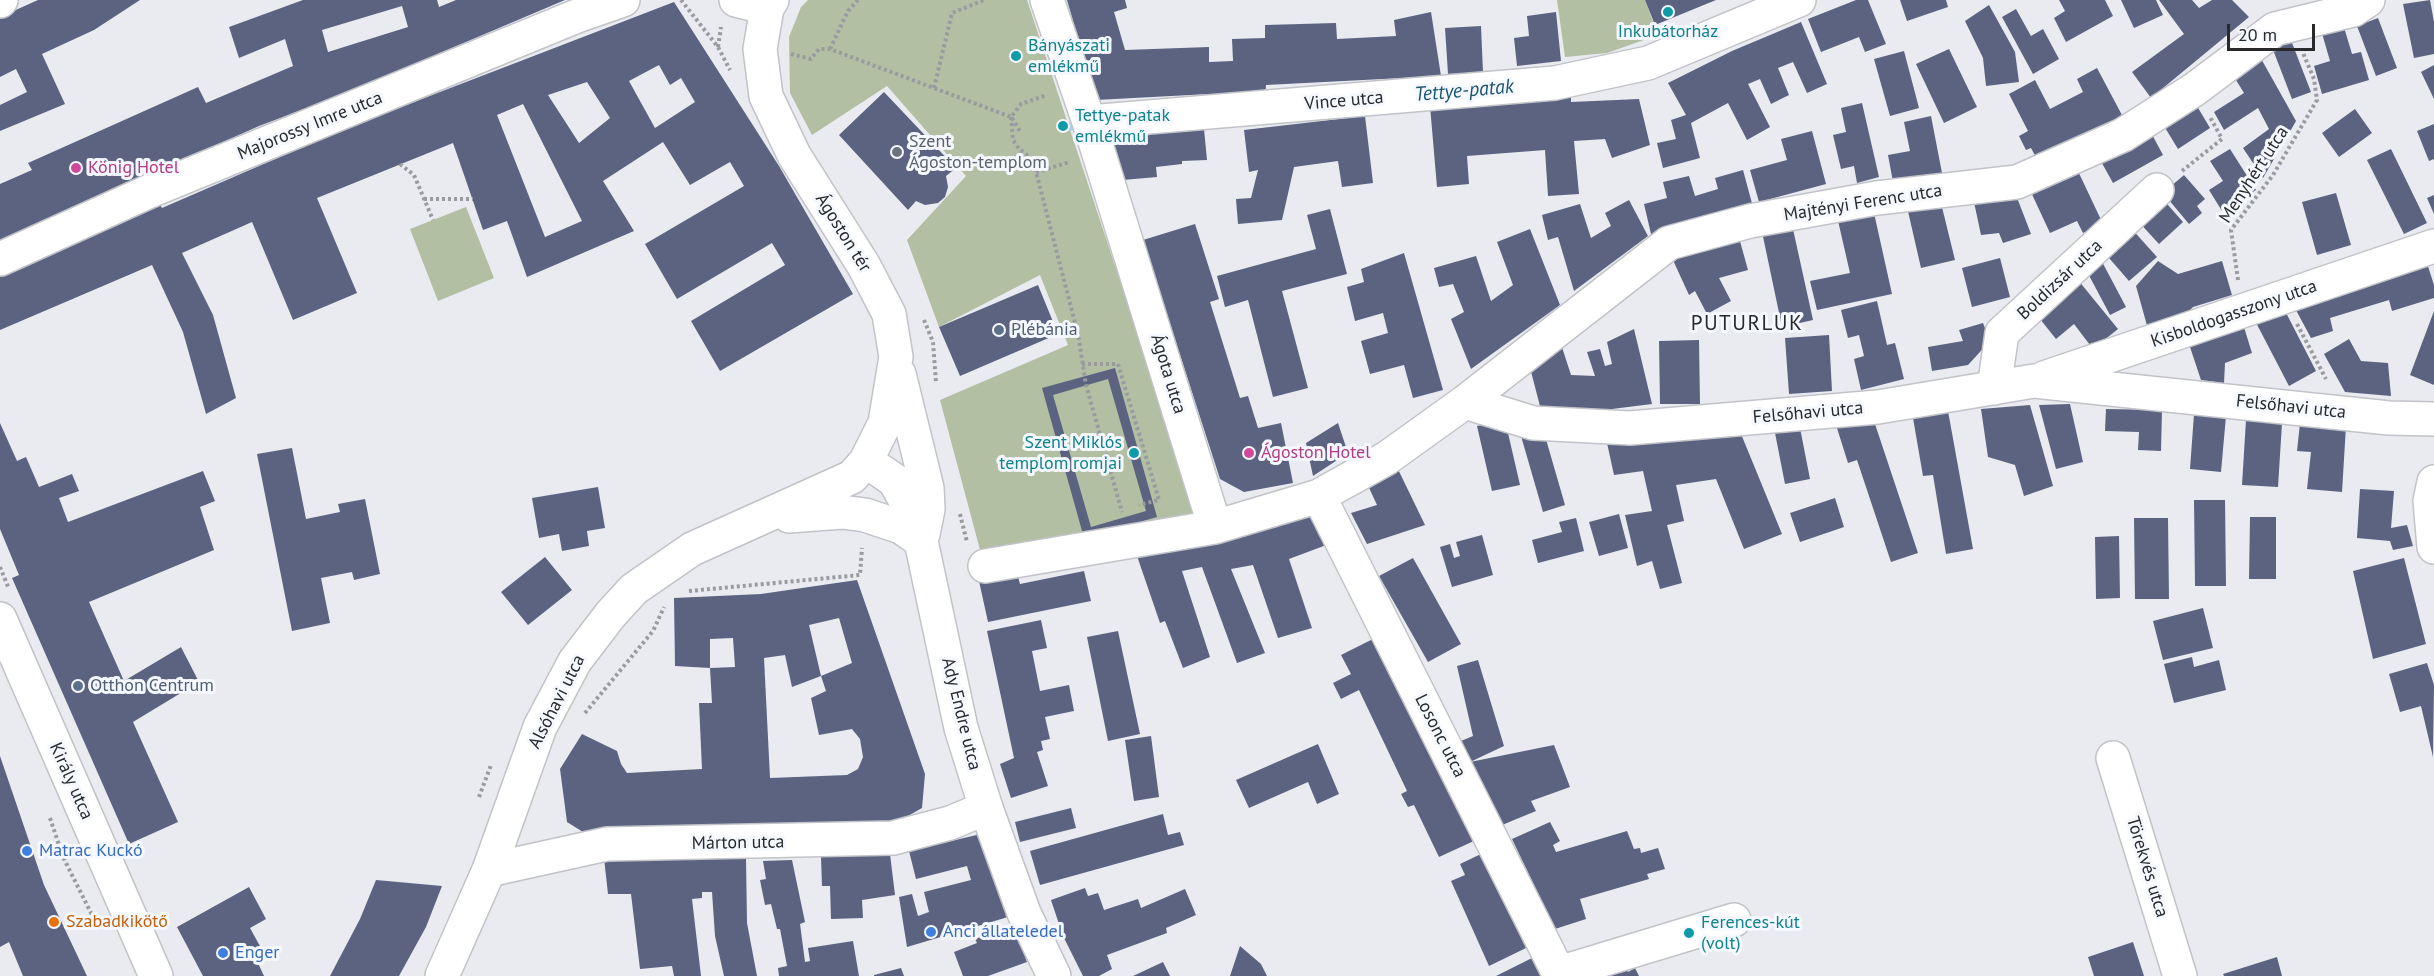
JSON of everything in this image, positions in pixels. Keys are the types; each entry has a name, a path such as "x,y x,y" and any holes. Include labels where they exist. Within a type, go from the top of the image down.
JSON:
{"street":[{"name":"Majorossy Imre utca","path":"0,259 150,191 577,16 623,0"},
{"name":"Ágota utca","path":"1047,0 1089,122 1215,527"},
{"name":"Vince utca","path":"1089,122 1555,83 1648,63 1799,0"},
{"path":"2284,18 2353,10 2367,0"},
{"name":"Ágoston tér","path":"759,3 760,49 766,96 794,155 879,292 889,314 896,357 885,423 866,461"},
{"name":"Majtényi Ferenc utca","path":"1465,402 1669,243 1750,220 1877,198 2017,182 2123,135 2194,89 2284,18"},
{"name":"Boldizsár utca","path":"1994,387 2002,333 2157,190"},
{"name":"Kisboldogasszony utca","path":"2034,381 2434,246"},
{"path":"760,518 842,512 865,515 901,527 921,541 928,509 927,488 896,357"},
{"name":"Felsőhavi utca","path":"1465,402 1533,423 1630,428 1878,407 2034,381 2434,419"},
{"path":"985,566 1215,527 1319,496 1386,458 1465,402"},
{"name":"Alsóhavi utca","path":"442,976 489,870 540,727 574,661 596,633 634,589 692,549 840,484 852,477 866,461"},
{"name":"Ady Endre utca","path":"866,461 894,480 903,492 921,541 962,728 986,808 1024,913 1054,976"},
{"path":"2434,482 2430,501 2434,547"},
{"name":"Losonc utca","path":"1319,496 1560,974"},
{"name":"Király utca","path":"0,619 156,976"},
{"name":"Törekvés utca","path":"2113,758 2180,976"},
{"name":"Márton utca","path":"489,870 607,844 893,838 950,823 986,808"},
{"path":"1560,974 1734,920"}],"path":[{"path":"681,0 718,47 733,76"},
{"path":"858,0 848,11 830,49 1011,117 1021,134"},
{"path":"934,88 952,13 984,0"},
{"name":"Menyhért utca","path":"2239,312 2238,280 2231,230 2273,174 2317,100 2314,79 2284,18"},
{"path":"1077,89 1038,96 1021,104 1011,117 1013,140 1019,149 1030,157 1036,172 1128,542"},
{"path":"2157,190 2222,139"},
{"path":"400,164 414,176 433,220"},
{"path":"423,199 473,200"},
{"path":"2283,297 2343,412"},
{"path":"1082,364 1118,364 1159,500 1140,505"},
{"path":"680,592 860,575 865,515"},
{"path":"581,718 653,632 668,598"},
{"path":"476,808 485,776 496,755"}],"green space":[{"path":"808,0 1027,0 1200,522 983,561 940,400 1068,345 1040,275 939,327 907,240 966,176 887,86 812,135 790,93 789,37 801,7"},
{"path":"1557,0 1645,0 1658,35 1607,53 1565,57"},
{"path":"466,207 494,278 438,301 410,229"}],"building":[{"path":"38,0 140,0 94,30 42,54 65,104 0,131 0,105 27,92 16,69 0,77 0,17"},
{"path":"303,0 437,0 439,7 456,0 565,0 341,95 259,126 0,242 0,184 32,170 28,163 198,87 206,103 293,66 285,39 239,58 229,27","holes":["402,6 408,27 328,52 322,30"]},
{"path":"1067,0 1125,0 1127,8 1114,12 1125,50 1209,47 1209,62 1233,61 1232,39 1265,38 1265,25 1336,23 1337,39 1396,36 1394,20 1431,12 1441,76 1266,85 1265,99 1209,102 1209,94 1096,100"},
{"name":"Inkubátorház","path":"1645,0 1716,0 1655,25"},
{"path":"1856,0 1868,0 1886,44 1865,52 1859,37 1821,52 1808,19"},
{"path":"1900,0 1946,0 1948,7 1907,21"},
{"path":"2059,0 2105,0 2113,16 2066,42 2054,18 2065,11"},
{"path":"2121,0 2156,0 2163,15 2134,28"},
{"path":"2159,0 2192,0 2199,8 2212,0 2232,0 2249,17 2151,98 2132,72 2184,34"},
{"path":"2430,0 2434,22 2434,54 2414,58 2403,4"},
{"path":"674,2 779,166 853,294 720,371 691,321 785,265 772,243 677,299 645,244 744,186 730,162 690,185 663,142 603,181 634,231 527,277 507,221 483,230 453,143 317,198 357,293 293,320 252,222 182,253 213,315 236,398 206,414 183,332 152,265 0,330 0,274 158,201 162,208 349,127","holes":["659,65 670,85 681,78 695,102 655,128 629,81","587,82 610,118 579,143 548,95","523,104 582,221 545,237 497,115"]},
{"path":"1989,5 2015,52 2019,82 1986,86 1983,58 1965,21"},
{"path":"2016,9 2031,36 2043,29 2059,59 2033,74 2002,17"},
{"path":"1556,12 1561,61 1517,66 1514,38 1529,36 1527,16"},
{"path":"2378,18 2397,68 2376,76 2357,26"},
{"path":"1801,22 1827,84 1807,93 1793,62 1778,68 1789,95 1771,104 1760,79 1748,84 1770,127 1747,140 1728,103 1691,123 1700,158 1663,168 1657,143 1676,139 1671,120 1686,115 1668,83 1732,51"},
{"path":"2343,24 2352,54 2361,52 2369,80 2322,94 2314,66 2330,61 2321,30"},
{"path":"1481,26 1483,72 1448,74 1445,28"},
{"path":"2289,35 2311,92 2292,99 2270,42"},
{"path":"1949,49 1977,107 1944,123 1916,64"},
{"path":"1904,51 1919,108 1890,116 1874,59"},
{"path":"2259,55 2296,121 2263,178 2243,148 2269,129 2258,108 2224,130 2214,112 2244,93 2231,72"},
{"path":"2434,65 2434,99 2421,72"},
{"path":"2097,68 2123,117 2039,163 2031,148 2026,150 2019,136 2028,131 2009,94 2035,80 2050,109 2083,92 2077,79"},
{"name":"Szent Ágoston-templom","path":"884,92 956,168 946,176 948,187 945,197 938,203 925,205 916,201 908,210 839,135"},
{"path":"1571,95 1571,102 1639,99 1650,145 1612,158 1605,139 1574,141 1579,194 1548,196 1545,150 1467,156 1469,184 1437,187 1430,106"},
{"path":"2194,101 2210,128 2178,149 2161,121"},
{"path":"1862,103 1879,177 1857,183 1854,166 1841,169 1833,135 1846,132 1841,108"},
{"path":"2355,109 2372,133 2339,157 2322,133"},
{"path":"1365,116 1373,183 1342,187 1338,161 1294,167 1282,220 1238,224 1236,199 1251,198 1258,170 1249,172 1244,130"},
{"path":"1931,116 1942,173 1893,182 1888,155 1910,151 1904,122"},
{"path":"2434,124 2434,159 2429,161 2417,131"},
{"path":"1204,129 1207,160 1182,161 1182,164 1156,167 1157,177 1123,180 1111,145 1115,135"},
{"path":"2149,129 2163,155 2113,183 2098,156"},
{"path":"1812,131 1826,184 1759,202 1750,170 1787,160 1781,139"},
{"path":"2230,149 2256,190 2222,211 2209,190 2223,181 2210,161"},
{"path":"2391,149 2427,223 2404,234 2367,160"},
{"path":"2077,169 2103,224 2083,233 2077,221 2050,233 2030,190"},
{"path":"1743,170 1753,207 1651,234 1644,204 1667,198 1663,182 1689,176 1695,196 1718,189 1715,178"},
{"path":"2184,175 2205,199 2197,206 2202,213 2189,224 2163,193"},
{"path":"2336,193 2351,245 2317,255 2302,202"},
{"path":"2016,195 2031,234 2003,243 1999,233 1981,235 1974,202"},
{"path":"2434,195 2434,214 2427,198"},
{"path":"2161,197 2183,222 2159,244 2136,219"},
{"path":"1940,199 1955,260 1921,268 1907,207"},
{"path":"1629,200 1648,236 1574,291 1558,237 1548,240 1542,215 1580,204 1591,238 1611,226 1605,213"},
{"path":"1872,204 1892,294 1817,310 1810,281 1850,273 1836,212"},
{"path":"1330,209 1347,274 1282,291 1308,388 1273,397 1248,300 1225,307 1217,276 1316,249 1307,215"},
{"path":"1791,220 1813,320 1782,327 1761,227"},
{"path":"1195,224 1219,299 1210,302 1240,398 1248,396 1258,428 1281,423 1293,483 1244,492 1220,479 1143,240"},
{"path":"2130,227 2157,257 2129,281 2103,251"},
{"path":"1530,229 1560,305 1471,369 1451,319 1464,312 1453,284 1439,287 1434,268 1476,256 1491,301 1513,285 1497,242"},
{"path":"1738,234 1748,270 1719,278 1731,301 1707,314 1695,291 1689,295 1672,258"},
{"path":"1404,253 1443,390 1413,398 1404,365 1370,374 1361,341 1388,333 1383,313 1355,321 1347,287 1364,282 1361,269"},
{"path":"2425,257 2434,285 2434,298 2392,311 2389,300 2330,318 2333,331 2311,338 2290,299"},
{"path":"2000,258 2010,297 1972,307 1962,268"},
{"path":"2100,258 2126,307 2110,315 2084,266"},
{"path":"2158,261 2178,274 2222,261 2232,295 2193,307 2180,320 2148,329 2136,286"},
{"path":"2078,280 2118,329 2093,349 2074,324 2056,339 2036,314"},
{"name":"Plébánia","path":"1038,285 1058,334 960,376 939,327"},
{"path":"1877,301 1887,345 1895,343 1904,379 1861,390 1854,359 1864,356 1859,335 1848,338 1841,310"},
{"path":"2281,303 2316,371 2289,386 2252,315"},
{"path":"2434,311 2434,385 2410,375"},
{"path":"1983,323 1990,341 1968,365 1932,371 1928,347 1963,341 1959,330"},
{"path":"2243,324 2252,353 2225,363 2224,383 2201,380 2188,341"},
{"path":"1634,329 1652,404 1596,411 1541,410 1528,360 1559,338 1571,375 1595,376 1587,352 1600,349 1605,366 1612,364 1607,342"},
{"path":"1829,335 1832,391 1789,394 1785,338"},
{"path":"2349,339 2361,361 2388,363 2391,396 2345,392 2324,354"},
{"path":"1699,340 1700,404 1660,404 1659,341"},
{"name":"Szent Miklós templom romjai","path":"1115,368 1157,517 1084,538 1042,388","holes":["1108,379 1146,511 1091,527 1053,395"]},
{"path":"2070,404 2083,462 2056,469 2039,405"},
{"path":"2030,405 2053,486 2024,496 2015,465 1988,457 1981,409"},
{"path":"2106,409 2162,410 2161,451 2138,450 2139,432 2105,431"},
{"path":"1948,411 1973,549 1946,554 1933,475 1923,476 1913,418"},
{"path":"2194,414 2226,416 2221,472 2190,469"},
{"path":"1505,420 1520,485 1492,491 1477,426"},
{"path":"2246,420 2282,423 2278,487 2242,485"},
{"path":"0,423 17,461 26,457 39,487 72,474 79,491 59,498 68,522 203,471 215,501 200,507 214,550 89,602 124,681 181,647 199,682 133,722 178,822 129,844 12,578 19,575 0,529"},
{"path":"1338,423 1348,453 1313,476 1306,443"},
{"path":"2300,423 2346,426 2342,492 2307,489 2311,452 2297,451"},
{"path":"1875,424 1918,553 1891,562 1857,460 1848,463 1836,425"},
{"path":"1800,428 1810,479 1785,484 1775,433"},
{"path":"1543,429 1565,505 1543,512 1521,436"},
{"path":"1739,429 1782,534 1744,549 1716,479 1676,485 1684,521 1667,525 1682,583 1660,589 1652,561 1637,566 1625,515 1652,511 1643,471 1614,475 1607,443"},
{"path":"292,448 306,519 340,512 338,504 365,499 380,574 354,580 352,572 321,578 330,623 292,631 257,454"},
{"path":"1394,461 1425,525 1367,544 1351,513 1377,505 1364,477"},
{"path":"598,487 605,528 587,531 589,546 562,551 559,534 539,538 532,498"},
{"path":"2360,489 2394,491 2391,528 2407,525 2413,546 2393,550 2390,541 2357,538"},
{"path":"1835,498 1844,527 1800,542 1790,513"},
{"path":"2194,500 2225,500 2226,586 2195,586"},
{"path":"1317,512 1329,544 1289,559 1312,628 1278,638 1253,565 1231,569 1265,653 1237,663 1202,567 1182,571 1210,657 1183,668 1165,621 1160,623 1136,553 1277,527"},
{"path":"1619,514 1628,548 1599,556 1589,522"},
{"path":"2250,517 2276,517 2276,579 2249,579"},
{"path":"1576,518 1584,551 1538,563 1532,540 1562,532 1559,522"},
{"path":"2134,518 2168,518 2169,599 2135,599"},
{"path":"1482,535 1493,575 1452,587 1440,547 1450,544 1454,558 1460,556 1456,542"},
{"path":"2119,536 2120,598 2096,599 2095,537"},
{"path":"545,557 572,590 528,625 501,592"},
{"path":"1413,558 1461,644 1428,662 1379,576"},
{"path":"2404,558 2426,644 2373,659 2353,571"},
{"path":"1084,571 1091,601 988,622 979,581 1017,573 1020,584"},
{"path":"857,580 925,774 922,808 899,821 774,827 583,832 567,822 560,769 582,734 617,751 627,773 702,769 699,703 712,703 710,668 675,666 674,598 761,594","holes":["839,618 852,663 821,676 809,625","733,638 735,667 710,668 710,639","785,655 792,687 821,676 826,691 811,698 819,735 852,729 860,739 863,757 858,769 847,775 770,778 764,658"]},
{"path":"2203,608 2213,648 2163,660 2153,621"},
{"path":"1041,620 1047,648 1032,651 1040,691 1069,685 1074,711 1045,717 1050,739 1041,741 1043,750 1037,752 1048,786 1011,798 1000,764 1014,758 987,631"},
{"path":"1118,631 1140,734 1108,741 1087,637"},
{"path":"1379,636 1476,840 1439,857 1414,805 1408,807 1401,794 1407,791 1359,690 1341,699 1333,683 1351,674 1341,655"},
{"path":"2192,657 2194,667 2219,660 2226,690 2174,703 2164,664"},
{"path":"1478,660 1504,746 1470,762 1461,741 1473,736 1457,666"},
{"path":"2427,663 2434,685 2433,757 2421,706 2400,712 2389,674"},
{"path":"1151,736 1159,797 1134,801 1125,740"},
{"path":"1318,744 1339,794 1317,804 1308,782 1249,808 1236,780"},
{"path":"1554,745 1570,787 1531,801 1536,811 1502,825 1470,762"},
{"path":"0,756 44,885 87,976 23,976 9,942 0,947"},
{"path":"1071,808 1076,828 1020,842 1015,822"},
{"path":"1163,814 1168,835 1180,832 1184,845 1040,885 1030,851"},
{"path":"1550,822 1560,841 1553,845 1556,852 1627,831 1634,849 1640,848 1641,853 1658,848 1665,869 1647,874 1649,879 1580,899 1586,919 1555,929 1512,839"},
{"path":"985,833 1008,917 907,947 899,897 912,894 918,916 929,912 924,892 971,880 967,866 916,879 909,851"},
{"path":"1483,853 1526,948 1489,966 1451,881 1465,875 1460,864"},
{"path":"890,854 895,895 862,900 863,918 831,919 830,886 822,886 821,857"},
{"path":"604,858 746,859 747,923 757,976 724,976 715,936 712,892 702,892 702,898 692,899 701,976 674,976 672,966 640,969 631,894 608,894"},
{"path":"792,860 805,922 800,924 805,962 810,961 808,948 853,941 859,976 779,976 778,968 787,966 780,929 777,929 771,904 765,905 760,880 766,879 763,861"},
{"path":"376,880 442,886 426,927 399,976 330,976 360,919"},
{"path":"249,887 266,919 250,928 266,957 257,961 264,976 203,976 177,927"},
{"path":"1085,888 1088,896 1098,893 1104,910 1138,899 1141,908 1185,889 1196,915 1166,928 1167,933 1107,955 1112,969 1099,976 1083,976 1063,936 1051,900"},
{"path":"1014,925 1027,962 988,976 963,976 954,952 977,943 975,939"},
{"path":"2133,942 2144,976 2094,976 2088,957"},
{"path":"1240,946 1261,964 1267,976 1230,976"},
{"path":"2277,957 2282,976 2224,976 2223,974"},
{"path":"1532,958 1542,976 1496,976"},
{"path":"1163,962 1170,976 1133,976"},
{"path":"1623,963 1628,972 1635,968 1639,976 1603,976"},
{"path":"901,968 904,976 874,976 874,975"}],"waterway":[{"name":"Tettye-patak","path":"1063,126 1083,126"}],"place":[{"name":"Inkubátorház","path":"1668,12"},
{"name":"Bányászati emlékmű","path":"1016,56"},
{"name":"Tettye-patak emlékmű","path":"1063,126"},
{"name":"Szent Ágoston-templom","path":"897,152"},
{"name":"König Hotel","path":"76,168"},
{"name":"Plébánia","path":"999,330"},
{"name":"Szent Miklós templom romjai","path":"1134,453"},
{"name":"Ágoston Hotel","path":"1249,453"},
{"name":"Otthon Centrum","path":"78,686"},
{"name":"Matrac Kuckó","path":"27,851"},
{"name":"Szabadkikötő","path":"54,922"},
{"name":"Anci állateledel","path":"931,932"},
{"name":"Ferences-kút (volt)","path":"1689,933"},
{"name":"Enger","path":"223,953"}],"district":[{"name":"PUTURLUK","path":"1747,324"}]}
